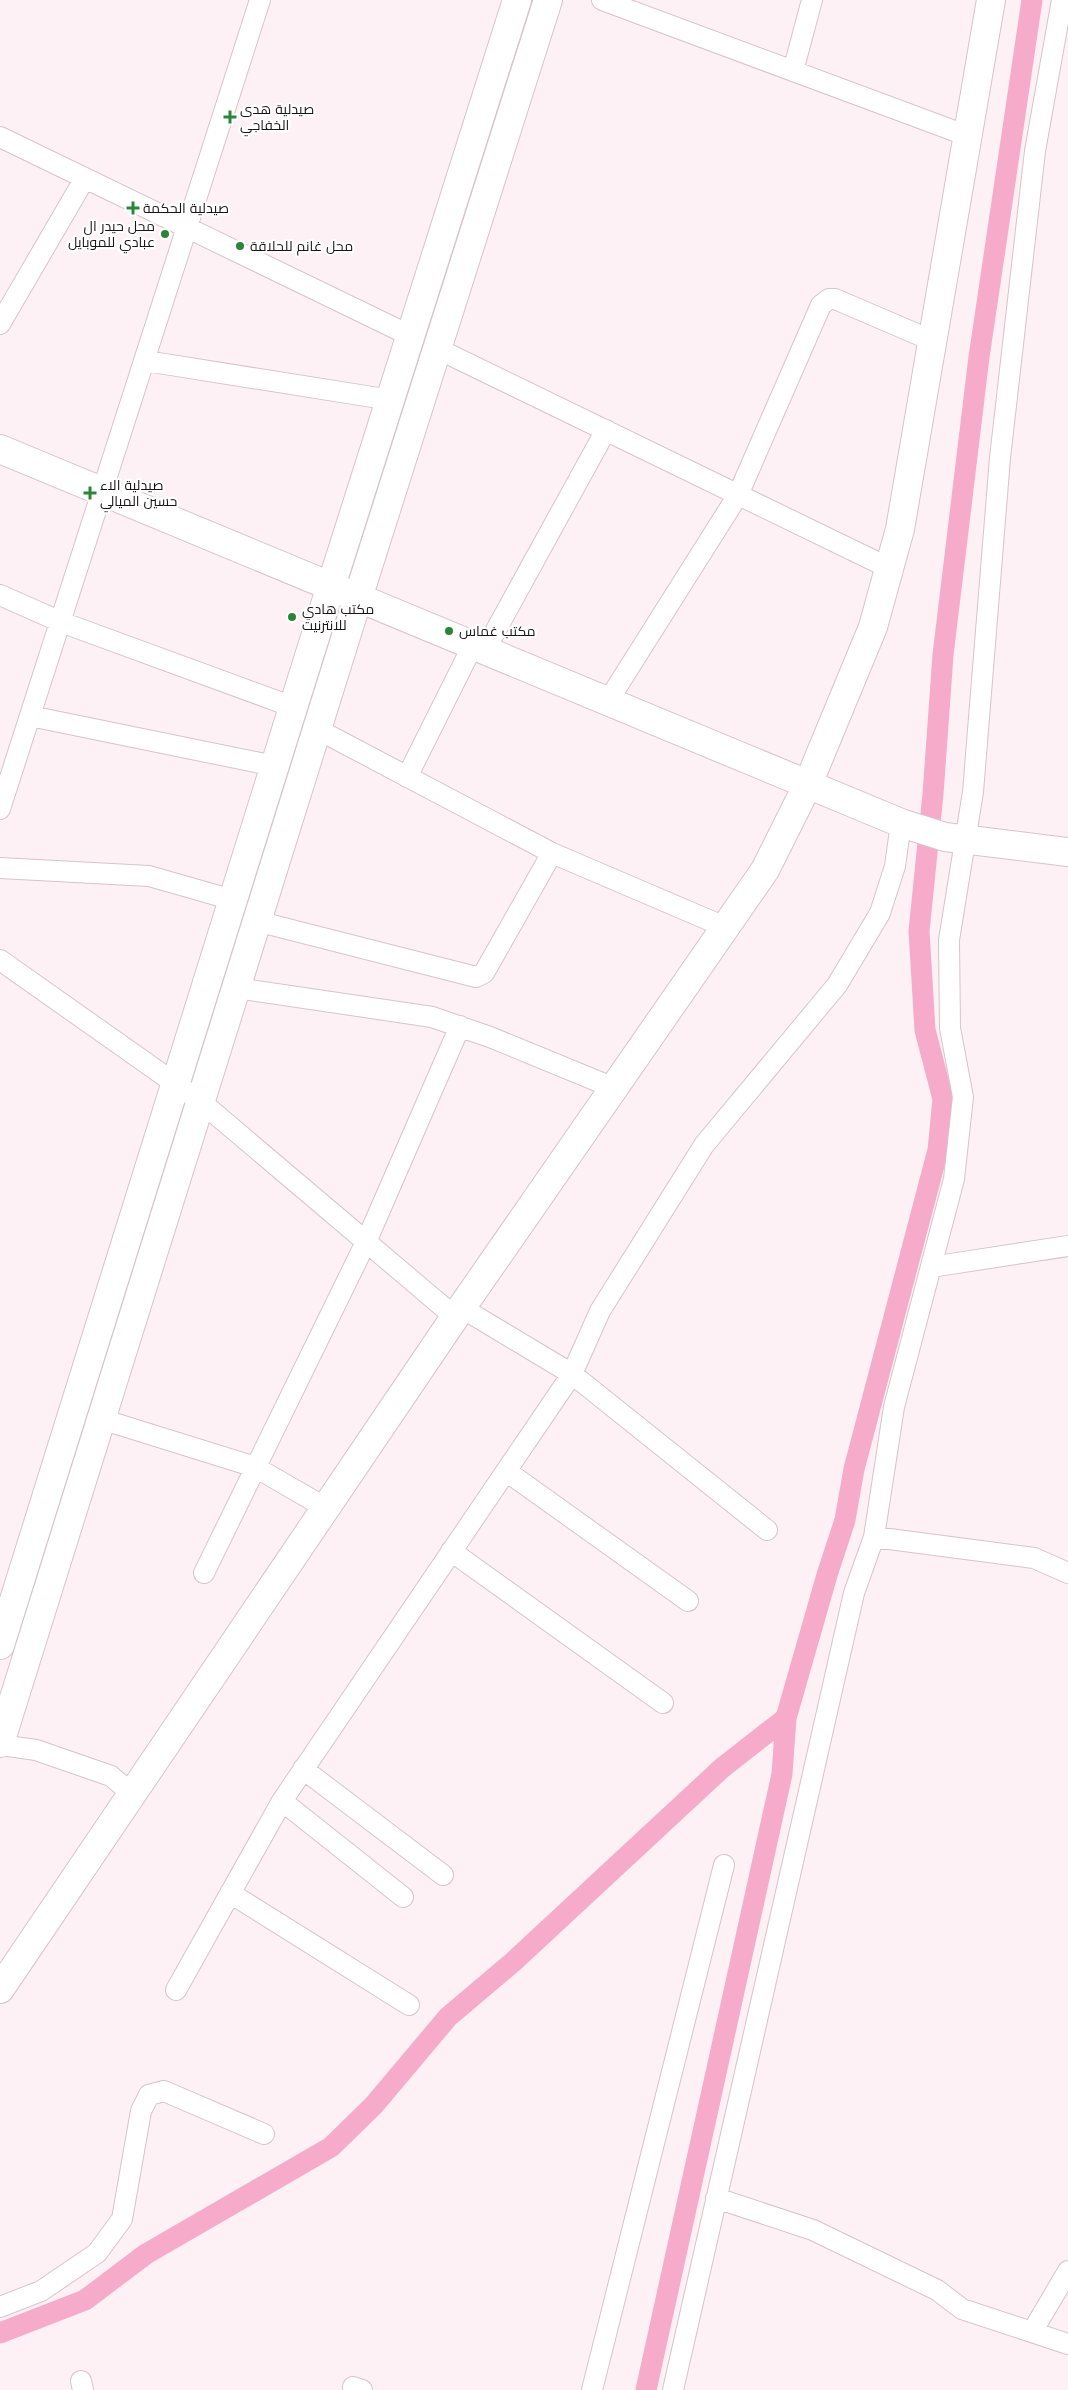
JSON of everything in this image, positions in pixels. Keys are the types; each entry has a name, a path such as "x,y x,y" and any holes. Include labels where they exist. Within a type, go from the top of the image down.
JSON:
{"street":[{"path":"0,809 146,362 260,0"},
{"path":"0,1645 331,586 517,0"},
{"path":"132,1794 111,1776 36,1750 0,1744 256,921 548,0"},
{"path":"602,0 968,136"},
{"path":"793,72 812,0"},
{"path":"0,1989 458,1312 765,870 808,784 872,627 900,529 991,0"},
{"path":"673,2390 854,1593 874,1537 894,1407 954,1179 963,1097 950,1028 949,940 955,838 973,792 1001,448 1036,150 1062,0"},
{"path":"0,137 411,336"},
{"path":"0,324 85,178"},
{"path":"608,701 738,495 821,306 828,298 933,341"},
{"path":"438,349 889,568"},
{"path":"146,362 391,400"},
{"path":"407,777 479,648 606,430"},
{"path":"0,449 901,823 955,838 1068,852"},
{"path":"0,595 61,622 293,707"},
{"path":"30,716 275,766"},
{"path":"317,729 552,853 725,927"},
{"path":"176,1990 282,1801 572,1374 600,1311 704,1145 837,985 880,913 895,866 901,823"},
{"path":"256,921 476,977 484,973 552,853"},
{"path":"0,868 149,876 233,900"},
{"path":"0,960 200,1101 366,1242 458,1312 572,1374 767,1530"},
{"path":"236,988 432,1017 460,1026 614,1088"},
{"path":"204,1573 366,1242 460,1026"},
{"path":"931,1267 1068,1246"},
{"path":"101,1419 255,1467 326,1508"},
{"path":"506,1470 688,1601"},
{"path":"874,1537 1034,1558 1068,1573"},
{"path":"452,1551 663,1703"},
{"path":"304,1769 443,1875"},
{"path":"282,1801 403,1897"},
{"path":"592,2390 724,1865"},
{"path":"230,1893 409,2005"},
{"path":"0,2307 42,2291 97,2253 122,2219 141,2111 149,2095 164,2091 264,2134"},
{"path":"716,2198 813,2230 937,2290 962,2309 1068,2344"},
{"path":"1032,2332 1068,2271"}],"waterway":[{"path":"646,2390 782,1774 786,1718 827,1575 845,1520 854,1469 938,1150 943,1099 925,1030 919,931 933,794 943,655 979,357 1032,0"},
{"path":"0,2333 85,2300 146,2254 331,2147 374,2105 448,2017 513,1962 722,1768 786,1718"}],"place":[{"name":"صيدلية هدى الخفاجي","path":"230,117"},
{"name":"صيدلية الحكمة","path":"133,208"},
{"name":"محل حيدر ال عبادي للموبايل","path":"165,234"},
{"name":"محل غانم للحلاقة","path":"240,246"},
{"name":"صيدلية الاء حسين الميالي","path":"90,493"},
{"name":"مكتب هادي للانترنيت","path":"292,617"},
{"name":"مكتب غماس","path":"449,631"}]}
